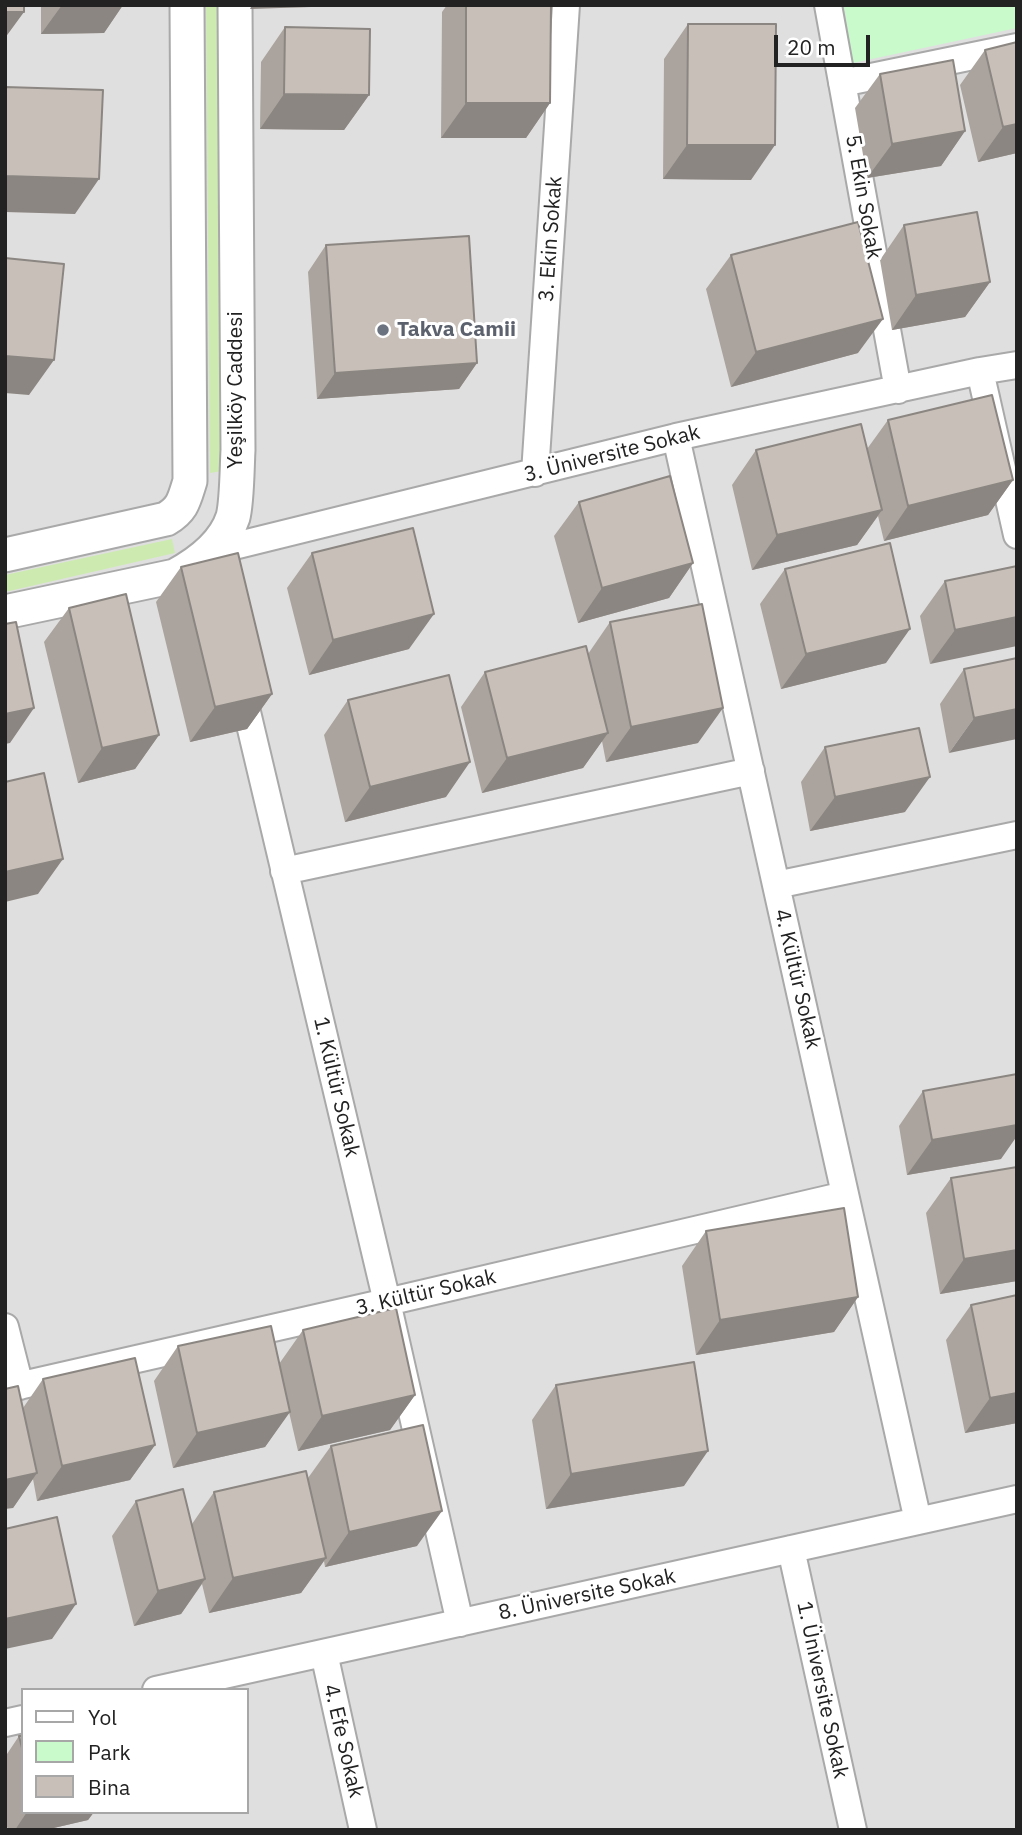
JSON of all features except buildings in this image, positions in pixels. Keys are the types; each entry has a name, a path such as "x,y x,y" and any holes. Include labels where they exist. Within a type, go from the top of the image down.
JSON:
{"street":[{"path":"5,555 166,520 179,511 190,481 187,5"},
{"name":"Yeşilköy Caddesi","path":"5,612 175,576 193,566 213,565 233,516 238,450 235,5"},
{"name":"3. Ekin Sokak","path":"535,473 566,5"},
{"name":"5. Ekin Sokak","path":"828,5 898,390"},
{"path":"842,83 1017,47"},
{"name":"3. Üniversite Sokak","path":"213,565 535,473 676,437 1017,365"},
{"path":"980,372 1017,535"},
{"name":"4. Kültür Sokak","path":"676,437 918,1521"},
{"path":"179,511 213,565"},
{"name":"1. Kültür Sokak","path":"238,671 460,1623"},
{"path":"284,871 751,771"},
{"path":"776,886 1017,835"},
{"name":"3. Kültür Sokak","path":"13,1388 845,1195"},
{"path":"5,1326 13,1388"},
{"name":"8. Üniversite Sokak","path":"165,1688 1017,1499"},
{"name":"1. Üniversite Sokak","path":"791,1549 853,1830"},
{"name":"4. Efe Sokak","path":"324,1653 363,1830"}],"shaded area":[{"path":"5,5 1017,5 1017,1830 5,1830"}],"green space":[{"path":"206,5 218,5 222,471 210,473"},
{"path":"844,5 1017,5 1017,28 853,63"},
{"path":"172,539 175,553 5,592 5,575"}],"place":[{"name":"Takva Camii","path":"383,330"}]}
